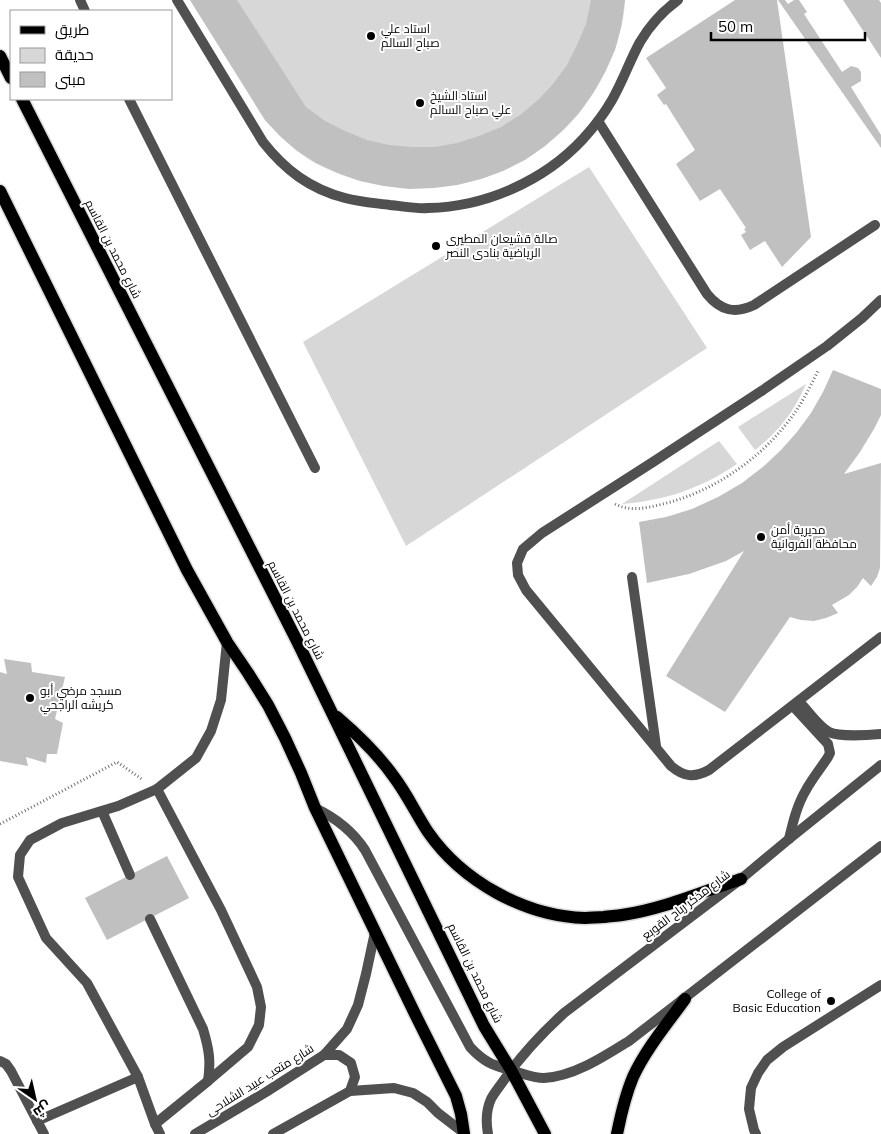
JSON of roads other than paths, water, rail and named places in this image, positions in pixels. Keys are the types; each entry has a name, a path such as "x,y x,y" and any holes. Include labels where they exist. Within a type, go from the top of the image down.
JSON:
{"main road":[{"path":"0,56 10,76"},
{"name":"شارع محمد بن القاسم","path":"23,100 297,640 484,1026 511,1070 545,1134"},
{"path":"0,191 206,606 268,705 285,738 315,808 452,1088 461,1114 464,1133"},
{"path":"332,712 375,753 410,800 428,832 452,860 481,884 513,901 548,913 584,918 621,916 657,908 742,879"},
{"path":"617,1134 623,1105 633,1077 648,1051 685,998"}],"street":[{"path":"177,0 263,142 273,155 299,178 314,187 346,199 426,209 475,202 499,194 543,172 569,151 598,121 612,101 640,42 649,29 659,16 678,0"},
{"path":"130,100 315,468"},
{"path":"598,121 707,294 713,301 728,310 746,309 754,305 874,225"},
{"path":"881,300 827,346 763,390 542,532 523,549 517,563 518,575 526,590 671,766 685,775 694,776 709,770 881,637"},
{"path":"632,577 656,748"},
{"path":"160,1134 154,1124 138,1077 87,983 46,938 18,877 20,855 30,840 62,823 118,806 157,789 196,758 212,731 221,700 227,642"},
{"path":"788,839 800,801 830,753 828,737 796,703"},
{"path":"828,737 881,734"},
{"name":"شارع مذكر رباح القوبع","path":"488,1134 486,1126 490,1099 533,1043 564,1013 742,879 788,839 881,765"},
{"path":"154,1124 208,1082 248,1047 259,1025 261,1007 257,987 221,910 157,789"},
{"path":"315,808 349,829 361,844 470,1048 478,1056 498,1067 527,1076 544,1078 560,1076 576,1070 594,1062 629,1041 881,846"},
{"path":"102,811 130,875"},
{"path":"150,919 203,1028 210,1064 208,1082"},
{"name":"شارع متعب عبيد الشلاحى","path":"195,1134 324,1055 347,1029 358,1005 375,932"},
{"path":"756,1134 749,1109 751,1088 767,1060 783,1047 881,985"},
{"path":"324,1055 339,1055 350,1063 355,1077 350,1091"},
{"path":"0,1061 6,1064 11,1071 44,1134"},
{"path":"37,1121 138,1077"},
{"path":"273,1134 350,1091 394,1088 413,1093 427,1102 464,1133"}],"place":[{"name":"استاد علي صباح السالم","path":"371,36"},
{"name":"استاد الشيخ علي صباح السالم","path":"420,103"},
{"name":"صالة قشيعان المطيرى الرياضية بنادى النصر","path":"436,246"},
{"name":"مديرية أمن محافظة الفروانية","path":"761,537"},
{"name":"مسجد مرضي أبو كريشه الراجحي","path":"30,698"},
{"name":"College of Basic Education","path":"831,1001"}]}
